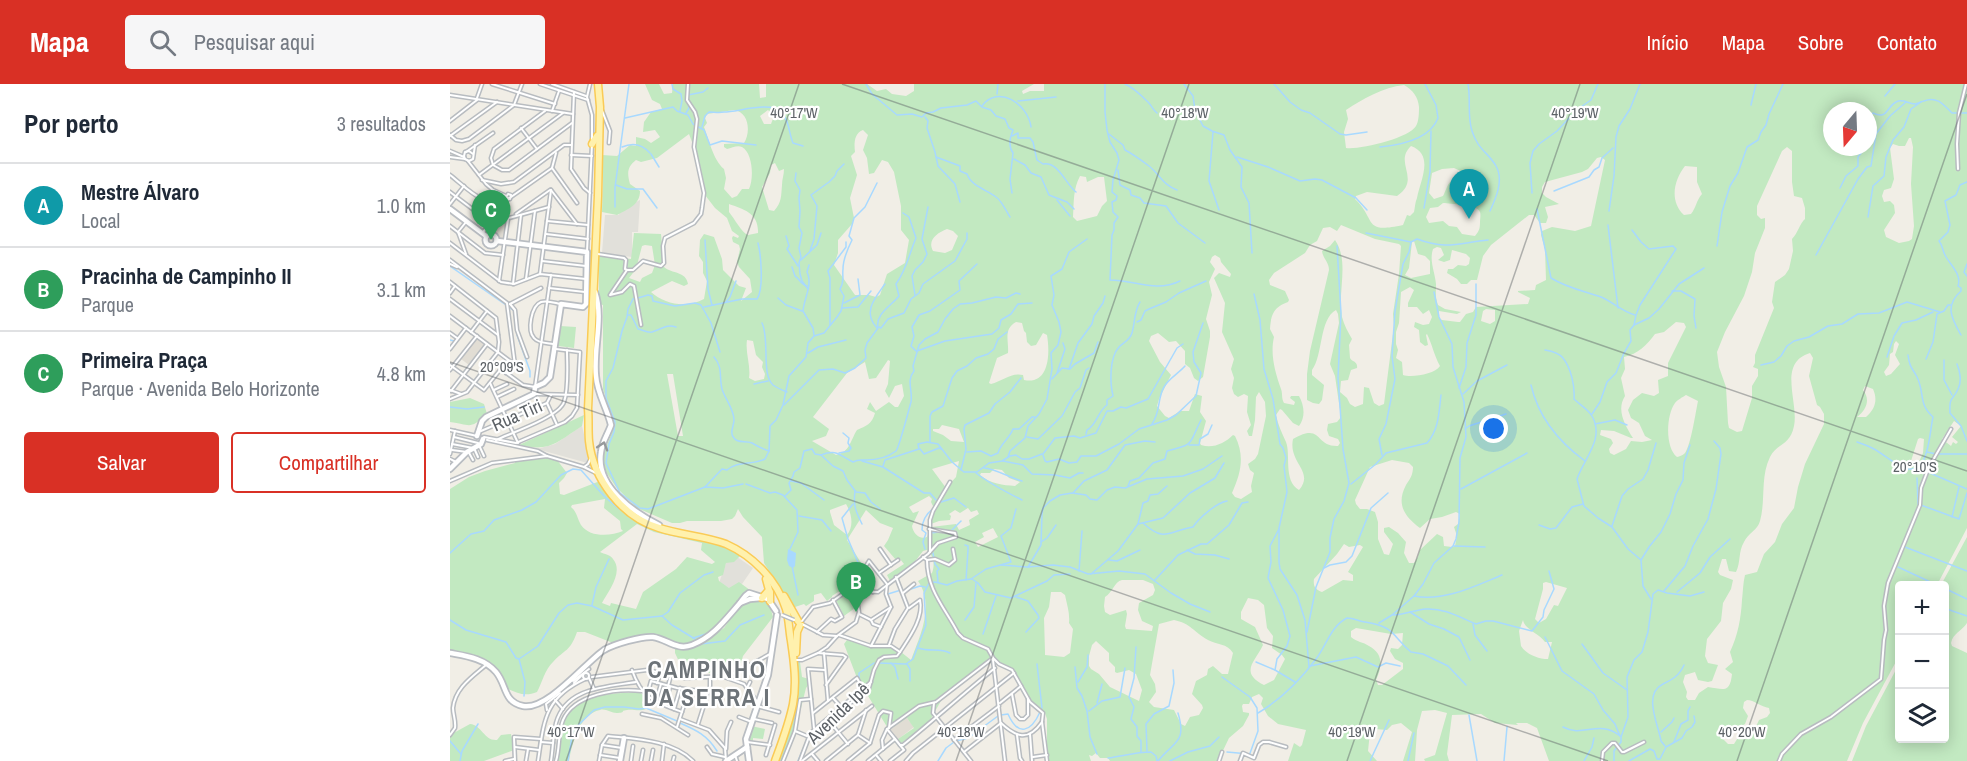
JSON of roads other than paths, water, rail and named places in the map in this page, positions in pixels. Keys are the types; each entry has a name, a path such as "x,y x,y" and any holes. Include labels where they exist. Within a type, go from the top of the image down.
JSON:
{"main road":[{"path":"595,251 598,181 594,150 600,107 597,84"},
{"path":"594,150 597,136 597,84"},
{"path":"597,165 588,409 589,440 601,478 614,498 630,513 651,525 723,543 743,553 763,570 773,590 781,597 787,613 794,660"},
{"path":"590,196 596,204"},
{"path":"763,570 770,586 764,598"},
{"path":"764,598 773,590"},
{"path":"773,590 788,602 799,622 794,660 793,702 776,761"}],"street":[{"path":"450,122 477,100 482,84"},
{"path":"492,84 555,104"},
{"path":"497,102 450,136 458,141 466,140 514,105 522,84"},
{"path":"541,84 559,91 573,93"},
{"path":"552,84 588,99"},
{"path":"450,430 518,443 568,420 577,408 580,352 533,338 531,330 535,307 542,302 584,306 594,150 592,115 588,99 590,84"},
{"path":"627,270 633,270 643,261 663,265 665,238 694,223 701,214 704,193 694,147 697,119 687,100 687,84"},
{"path":"1958,169 1959,113 1966,84"},
{"path":"552,111 559,91"},
{"path":"573,93 571,170 590,196"},
{"path":"451,97 573,114"},
{"path":"600,107 610,131 609,143"},
{"path":"546,110 492,151 493,165 502,170 509,170 572,123"},
{"path":"479,175 563,113"},
{"path":"521,128 537,149"},
{"path":"466,159 466,152 493,133"},
{"path":"475,144 473,155 476,169 482,180 508,197"},
{"path":"482,180 503,184 514,182 565,144 571,145"},
{"path":"571,155 594,150"},
{"path":"450,151 466,159 476,169"},
{"path":"451,157 456,153 466,152 473,155"},
{"path":"450,175 485,201 493,203 522,190 552,168 557,152"},
{"path":"451,157 466,159 473,155"},
{"path":"552,168 577,203"},
{"path":"488,186 492,182"},
{"path":"464,186 450,207 484,235 489,245 493,245 496,241"},
{"path":"540,274 551,190"},
{"path":"514,216 551,190"},
{"path":"551,190 577,224"},
{"path":"450,192 491,223"},
{"path":"484,235 491,223 549,207"},
{"path":"526,279 535,211"},
{"path":"513,284 522,214"},
{"path":"499,281 508,218"},
{"path":"547,221 588,225"},
{"path":"458,232 466,222"},
{"path":"450,226 485,253 503,255"},
{"path":"458,232 466,255"},
{"path":"484,235 492,234 496,241"},
{"path":"546,234 588,239"},
{"path":"496,241 587,252"},
{"path":"450,243 499,281 513,284 540,274 586,279"},
{"path":"595,251 624,258 627,270"},
{"path":"542,261 586,266"},
{"path":"450,262 515,310 517,330 527,357"},
{"path":"627,270 610,295 622,292 629,285 634,286 641,325"},
{"path":"534,394 551,275"},
{"path":"450,282 496,319 499,336 498,352 474,383 464,394 450,399"},
{"path":"450,293 455,286"},
{"path":"508,304 541,288"},
{"path":"549,288 586,292"},
{"path":"594,290 598,304 596,377 611,425 601,450 602,470 612,489 623,502 672,532"},
{"path":"450,299 499,336"},
{"path":"506,373 511,371 515,365 508,304"},
{"path":"501,369 525,386 535,387 550,377 561,304"},
{"path":"471,332 487,311"},
{"path":"450,316 515,365"},
{"path":"450,349 466,328"},
{"path":"450,333 458,339"},
{"path":"477,336 451,367 481,389 486,389 501,369 514,358"},
{"path":"464,394 451,391 487,344"},
{"path":"496,440 552,414 562,406 565,396 567,350"},
{"path":"511,371 512,377"},
{"path":"490,383 518,443"},
{"path":"494,390 507,384"},
{"path":"497,397 514,389"},
{"path":"484,456 480,436 484,418 534,394 578,395"},
{"name":"Rua Tiri","path":"480,436 508,420 547,403 551,395"},
{"path":"547,403 557,425"},
{"path":"1779,761 1782,754 1800,735 1831,717 1881,679 1886,630 1884,606 1888,583 1920,505 1921,488 1929,467 1951,429"},
{"path":"455,431 450,452 470,450"},
{"path":"480,436 538,451 584,467 601,478"},
{"path":"454,437 480,444"},
{"path":"452,444 470,450 478,457"},
{"path":"450,469 480,444"},
{"path":"470,450 474,460"},
{"path":"584,467 588,464 592,454"},
{"path":"450,481 492,463 548,456"},
{"path":"450,459 456,462"},
{"path":"930,552 929,529 933,511 950,482"},
{"path":"799,622 812,608 833,600 847,591 878,592 940,542 956,536 955,532 929,529"},
{"path":"880,549 891,565"},
{"path":"927,560 935,559 946,565 953,564 955,560 953,549"},
{"path":"923,557 927,560 934,595 961,636 988,649 993,658 1005,761"},
{"path":"879,573 898,560"},
{"path":"828,701 823,652 838,635 853,626 859,614 856,582 870,561 887,584 886,594 891,607 871,646"},
{"path":"861,574 873,592"},
{"path":"896,577 908,608"},
{"path":"903,593 914,584"},
{"path":"547,713 546,704 576,679 600,653 611,646 648,637 661,639 679,647 693,645 715,632 748,596 764,598 778,614 823,635 838,635 871,646 889,645 900,652 919,618 920,600 908,608 895,629 889,645"},
{"path":"817,632 831,619 835,621 842,617 833,600"},
{"path":"871,620 891,607"},
{"path":"749,761 747,745 768,675 778,614"},
{"path":"859,614 881,627"},
{"path":"794,660 802,660 823,652 844,655 846,658 826,685"},
{"name":"Avenida Ipê","path":"801,761 804,748 814,731 870,685 879,660 884,657 897,656 900,652"},
{"path":"450,653 475,658 487,664 496,673 510,700 524,706 553,698 586,676 591,662"},
{"path":"727,677 770,654"},
{"path":"993,658 1014,673 1028,699 1043,713 1041,722 1047,761"},
{"path":"888,728 919,706 934,703 993,658"},
{"path":"450,735 455,728 453,706 457,694 467,681 487,664"},
{"path":"900,745 903,745 994,668"},
{"path":"814,731 808,669 825,670"},
{"path":"538,704 576,679 632,670 647,670 685,678 727,677 740,682 747,688 758,705 779,712"},
{"path":"632,670 636,682 647,696 682,712"},
{"path":"656,701 661,672"},
{"path":"906,761 909,756 1014,673"},
{"path":"664,705 671,675"},
{"path":"576,679 586,676"},
{"path":"586,676 594,689"},
{"path":"698,725 710,678"},
{"path":"813,713 857,678 863,690"},
{"path":"647,696 651,681 708,692"},
{"path":"551,761 557,720 563,709 576,696 594,689 636,682"},
{"path":"747,688 750,682"},
{"name":"Avenida Ipê","path":"795,731 807,736 829,721 870,685"},
{"path":"954,740 1021,686"},
{"path":"674,709 680,688"},
{"path":"538,761 547,713 553,698 560,689"},
{"path":"677,727 690,689"},
{"path":"556,761 564,718 569,710 580,701 594,694 642,691"},
{"path":"1012,694 1015,711 1020,719 1028,716 1028,699"},
{"path":"833,697 842,709"},
{"path":"553,698 563,709"},
{"path":"783,761 795,731 800,700 812,699"},
{"path":"934,703 933,713 971,761"},
{"path":"546,706 551,705"},
{"path":"801,761 872,706"},
{"path":"826,761 858,735 866,710"},
{"path":"850,760 870,743 879,716 883,711 891,713 888,728 882,740 883,749"},
{"path":"642,714 661,718 688,735"},
{"path":"739,717 774,724 766,755"},
{"path":"680,719 709,730 725,748 726,760"},
{"path":"829,721 848,744"},
{"path":"725,752 730,722"},
{"path":"1001,723 1017,735 1030,734 1041,722"},
{"path":"964,752 1001,723"},
{"path":"888,728 904,750 890,761"},
{"path":"1030,734 1033,759 1047,755"},
{"path":"858,735 870,743"},
{"path":"1017,735 1022,761"},
{"path":"505,761 515,760 514,736 553,743"},
{"path":"599,761 602,745 608,736 664,744 680,751 693,761"},
{"path":"599,755 620,760 624,738"},
{"path":"868,761 895,739"},
{"path":"1240,761 1243,753 1254,758 1258,747 1263,742 1286,747"},
{"path":"1602,761 1603,752 1612,743 1624,752 1644,742"},
{"path":"662,761 664,744"},
{"path":"602,745 622,748"},
{"path":"707,747 712,754 726,760 736,758 747,745 770,745"},
{"path":"515,747 540,750"},
{"path":"631,761 633,747"},
{"path":"526,761 528,749"},
{"path":"641,761 643,750"},
{"path":"651,761 653,750"},
{"path":"1219,761 1222,752"},
{"path":"812,753 818,761"},
{"path":"876,755 881,761"},
{"path":"898,755 909,756"}],"water":[{"path":"788,549 796,553 793,568 789,566 787,560"}],"waterway":[{"path":"615,207 615,187 629,84"},
{"path":"672,84 673,89 681,94 680,111"},
{"path":"866,84 872,94 897,115 912,114 922,117 926,113 941,108 967,105 976,101 996,116 1005,119 1009,128 1013,130 1010,141 1013,153 1010,179 1012,193"},
{"path":"997,94 998,84"},
{"path":"1105,84 1107,130 1119,160 1112,192 1117,196 1112,202 1113,212 1118,217 1114,223 1112,235 1110,280 1154,286 1180,281"},
{"path":"1125,84 1143,97 1157,113"},
{"path":"1184,84 1193,96 1195,110 1203,126 1224,135 1230,150 1242,167 1241,187 1249,203 1252,253"},
{"path":"1274,84 1290,102 1340,134 1367,132"},
{"path":"1380,147 1414,140 1434,125 1438,118 1436,105 1425,84"},
{"path":"1468,84 1472,131 1477,143 1493,161 1498,171 1497,195 1490,211"},
{"path":"1532,193 1530,163 1533,151 1578,109 1591,100 1598,84"},
{"path":"1609,211 1616,137 1619,126 1630,109 1640,84"},
{"path":"1751,105 1756,84"},
{"path":"1717,246 1722,212 1730,186 1738,173 1747,147 1758,140 1766,125 1783,84"},
{"path":"1885,96 1895,84"},
{"path":"688,95 703,92 708,88"},
{"path":"686,96 689,108 686,113"},
{"path":"982,106 996,97 1004,97 1018,104 1029,119 1031,127"},
{"path":"1018,101 1056,97"},
{"path":"1877,115 1884,114 1896,102 1915,104 1929,100 1939,102 1952,113 1967,113"},
{"path":"1877,133 1890,116 1906,102"},
{"path":"1868,217 1873,186 1884,176 1886,157 1893,140 1904,127 1911,109 1921,102"},
{"path":"625,118 673,107 688,115 693,124 704,130 710,145 722,141 756,145"},
{"path":"702,127 705,116 709,112 769,107 784,115 793,143 803,146"},
{"path":"925,117 928,121 927,128 938,166 955,184 960,202"},
{"path":"1424,208 1430,172 1431,131"},
{"path":"1213,132 1209,181 1219,210"},
{"path":"1012,136 1018,133 1018,138 1030,138 1037,160 1057,169 1076,192"},
{"path":"1109,134 1123,145 1125,150 1149,166 1165,183 1177,190"},
{"path":"622,147 637,145 650,153"},
{"path":"1554,191 1589,177 1599,167 1602,158 1613,148"},
{"path":"651,154 659,167"},
{"path":"1840,188 1846,176 1858,166 1859,156"},
{"path":"1816,255 1858,179 1867,167 1871,166 1873,156"},
{"path":"936,157 960,166 960,171 967,174 972,182 998,199 1010,217"},
{"path":"1237,157 1300,181 1322,180 1356,198 1367,210"},
{"path":"1014,159 1025,165 1031,173 1041,177 1049,195 1067,202 1074,209"},
{"path":"810,251 814,239 817,206 811,195 829,182 844,164"},
{"path":"1118,170 1120,185 1130,190 1131,195 1140,198 1144,203 1166,206 1178,223 1205,243"},
{"path":"796,173 795,181 800,190 799,227 802,233 799,248 800,274 808,289"},
{"path":"1961,335 1951,313 1951,307 1961,288 1958,286 1957,274 1939,241 1948,232 1950,225 1945,201 1956,195 1960,185 1967,182"},
{"path":"705,487 722,469 727,470 735,465 765,459 769,451 770,426 776,420 783,405 789,376 806,357 808,343 814,336 824,333 841,311 844,296 840,289 843,282 843,265 852,240 849,236 854,218 865,207 877,183"},
{"path":"616,185 627,189 643,189 657,208"},
{"path":"1057,200 1070,216"},
{"path":"915,295 912,276 927,254 922,239 928,207"},
{"path":"1537,209 1551,278 1569,287 1601,297 1635,315"},
{"path":"784,405 819,370 833,369 845,373 866,358 867,343 878,328 879,318 899,296 896,284 916,238 909,217 903,213"},
{"path":"1608,225 1618,308"},
{"path":"1592,414 1600,402 1607,382 1616,373 1631,341 1630,330 1634,325 1640,305 1676,249 1673,246 1649,249 1632,230"},
{"path":"801,260 817,245 821,233"},
{"path":"879,327 881,328 888,319 904,313 911,299 919,293 923,284 955,261 967,239 967,233"},
{"path":"1366,233 1411,242 1417,239 1445,245 1488,240"},
{"path":"786,236 789,246 787,249 798,266"},
{"path":"1008,457 1010,451 1025,438 1028,426 1039,414 1047,399 1052,369 1051,353 1058,345 1061,332 1052,305 1054,295 1051,276 1062,269 1069,252 1087,239"},
{"path":"705,240 708,289 712,305"},
{"path":"830,325 828,271 846,247 846,242"},
{"path":"1382,455 1379,439 1386,424 1395,379 1392,356 1395,311 1403,264 1411,242"},
{"path":"704,307 742,299 757,299 761,280 758,243"},
{"path":"1307,632 1316,587 1330,552 1334,519 1344,501 1349,483 1343,449 1338,378 1341,313 1337,246"},
{"path":"916,351 911,346 914,336 912,327 919,315 930,311 960,290 959,281 977,264"},
{"path":"1967,264 1964,272 1967,276"},
{"path":"809,265 807,272 809,287 803,311 813,328 814,335"},
{"path":"450,266 506,305"},
{"path":"792,267 795,276 807,286"},
{"path":"1634,325 1649,318 1679,284 1704,268"},
{"path":"844,303 860,295 858,279"},
{"path":"726,302 736,281"},
{"path":"1137,322 1141,320 1145,311 1206,281"},
{"path":"877,328 870,311 874,300 885,284"},
{"path":"1459,388 1466,367 1467,343 1476,315 1476,284"},
{"path":"842,308 858,307 871,291"},
{"path":"1672,291 1681,291 1695,299 1696,328"},
{"path":"1379,623 1414,596 1434,563 1453,546 1459,522 1460,458 1466,437 1464,402 1453,367 1452,344 1439,317 1434,292"},
{"path":"821,455 834,453 853,462 882,458 896,451 911,402 910,378 914,371 913,366 919,345 938,332 945,319 960,304 1020,294"},
{"path":"1254,294 1260,320 1264,369 1273,399 1280,444 1286,458 1284,466 1287,492 1279,528 1280,569 1297,595 1305,620 1309,667"},
{"path":"638,298 648,295 652,296 653,301 675,306 695,303 701,305 711,323 720,352"},
{"path":"1069,369 1078,343 1092,324 1105,296"},
{"path":"635,298 628,309 613,368 606,381 606,398 615,422 606,463 620,493 640,508 648,509 705,487 723,488 743,484"},
{"path":"778,298 786,305 802,311"},
{"path":"1086,434 1107,405 1107,400 1113,396 1111,378 1113,357 1131,335 1140,302"},
{"path":"1761,365 1774,362 1794,341 1809,337 1828,326 1842,324 1858,314 1879,313 1907,302 1940,312"},
{"path":"917,351 945,341 992,334 999,328 1001,320 1011,314 1018,304 1032,303"},
{"path":"1926,359 1933,342 1937,314 1951,305"},
{"path":"508,306 514,311 517,335 530,377"},
{"path":"1887,357 1894,336 1902,323 1916,320 1933,312"},
{"path":"628,315 631,315 638,329 647,332 667,326 676,327"},
{"path":"762,323 769,380 773,385 787,392"},
{"path":"1043,455 1047,462 1059,459 1069,463 1077,462 1081,456 1096,456 1119,444 1139,429 1176,415 1196,396 1201,373 1194,362 1193,352 1203,323"},
{"path":"930,442 930,416 932,412 943,406 952,378 957,371 994,349 998,339 1007,332"},
{"path":"450,340 454,341"},
{"path":"808,353 818,347 846,340"},
{"path":"1052,379 1062,368 1070,369 1094,353 1098,342"},
{"path":"1057,373 1065,349 1063,343"},
{"path":"1043,454 1055,438 1074,436 1080,438 1096,433 1107,411 1126,408 1148,399 1177,348 1183,344"},
{"path":"1545,350 1559,355 1566,362 1572,377 1574,399 1591,414 1595,424 1595,441 1577,479 1584,506 1612,527 1628,549 1641,560"},
{"path":"1857,442 1872,448 1907,469 1914,469 1924,459 1933,417 1925,408 1919,383 1908,355"},
{"path":"714,357 720,368 722,389 734,416 733,436 738,441 750,442 769,451"},
{"path":"1944,360 1944,380 1952,395"},
{"path":"1957,364 1960,383 1951,401 1950,413 1961,426 1967,441"},
{"path":"1463,394 1477,381 1507,365"},
{"path":"1152,424 1164,387 1185,366"},
{"path":"1027,437 1038,439 1062,416 1075,392 1080,388 1086,370 1089,368"},
{"path":"961,470 966,449 965,425 989,413 1021,378"},
{"path":"754,384 768,381"},
{"path":"1531,385 1544,418 1558,437 1585,461"},
{"path":"1351,484 1386,453 1427,443 1436,426 1441,395"},
{"path":"450,407 467,409 484,407"},
{"path":"1465,429 1506,414"},
{"path":"967,452 981,451 991,456 998,453 1013,429 1019,429 1035,417"},
{"path":"1128,486 1130,481 1139,478 1153,463 1165,459 1167,451 1187,445 1201,420"},
{"path":"1595,424 1615,420 1627,425"},
{"path":"1189,445 1199,445 1200,439 1208,434 1212,425"},
{"path":"839,453 849,451 851,448 848,443 849,438 843,433"},
{"path":"1073,493 1084,481 1107,470 1125,445 1145,441 1155,442"},
{"path":"1664,591 1685,566 1708,519 1716,489 1721,454 1720,448 1714,441"},
{"path":"919,449 918,444 927,442 938,444 952,462 964,472 977,472 989,463 1002,461 1010,456 1016,455 1022,459 1029,459 1042,454"},
{"path":"1612,526 1622,496 1643,479 1648,470 1656,443"},
{"path":"1651,599 1643,586 1641,560 1661,532 1670,514 1683,480 1684,463 1690,445"},
{"path":"785,496 791,490 789,483 794,472 800,468 804,451 812,449 815,454 821,455 833,466 843,471 856,492 865,493 880,509"},
{"path":"883,466 885,460 919,449"},
{"path":"920,449 924,454 941,449"},
{"path":"1927,452 1967,454"},
{"path":"1461,489 1527,453"},
{"path":"1028,567 1041,545 1043,508 1060,495 1072,493 1086,495 1090,499 1097,500 1107,490 1115,487 1125,488 1147,479 1183,476 1203,469 1222,456"},
{"path":"862,461 883,467 924,493 930,493 937,501"},
{"path":"1003,461 1023,465 1032,474 1070,478 1083,473"},
{"path":"1138,524 1163,518 1190,493 1215,478 1224,463"},
{"path":"984,468 1022,481"},
{"path":"450,553 471,534 484,531 494,520 522,510 536,502 561,475 573,469 581,470 619,509"},
{"path":"976,473 1022,500"},
{"path":"1930,473 1967,489"},
{"path":"1917,478 1918,504 1959,519 1967,493"},
{"path":"791,481 801,483 824,500"},
{"path":"746,484 783,495 797,510 798,532 790,549"},
{"path":"1091,574 1118,551 1138,524 1143,503 1148,501 1150,495 1158,494 1167,486"},
{"path":"1952,517 1959,487"},
{"path":"855,491 854,501 862,524"},
{"path":"1324,568 1346,562 1352,556 1371,508 1388,493"},
{"path":"941,502 954,498 966,507"},
{"path":"1143,523 1157,533 1172,533 1193,527 1208,511 1227,501"},
{"path":"1155,580 1178,555 1201,544 1207,544 1229,525 1242,503 1248,502"},
{"path":"853,504 842,518 860,567"},
{"path":"1539,525 1550,529 1556,528 1572,507 1583,504"},
{"path":"925,549 923,542 926,533 922,530 923,523 934,508"},
{"path":"878,663 906,664 913,659 926,625 924,593 929,583 947,585 971,579 986,569 1011,562 1001,536 1011,528 1016,509"},
{"path":"799,516 822,520 831,531"},
{"path":"951,531 961,521"},
{"path":"1041,542 1047,538 1056,525"},
{"path":"1275,670 1277,659 1287,646 1290,636 1283,610 1268,578 1271,562 1270,546 1279,529"},
{"path":"1079,571 1082,531"},
{"path":"930,533 939,532"},
{"path":"1677,592 1700,573 1710,557 1730,539"},
{"path":"965,545 968,546 966,580"},
{"path":"1454,546 1485,547"},
{"path":"1905,547 1967,571"},
{"path":"1109,560 1117,561 1140,550"},
{"path":"1187,550 1195,554 1215,555 1229,559"},
{"path":"933,553 935,564 939,569 937,571 938,582"},
{"path":"592,605 596,587 609,559"},
{"path":"1001,565 1027,567 1053,565 1070,567 1088,574 1119,571 1145,574 1171,593 1210,612"},
{"path":"792,566 798,595"},
{"path":"1898,567 1928,581"},
{"path":"1393,615 1433,609 1476,624 1493,621 1532,631 1543,617 1554,589 1549,571"},
{"path":"519,659 538,646 559,613 568,605 577,603 592,606 623,620 662,616 668,612 680,593 704,575 713,572"},
{"path":"972,579 985,592 1011,598 1047,581 1054,575 1070,574"},
{"path":"1414,596 1448,595 1502,575"},
{"path":"965,620 974,607 976,583"},
{"path":"908,590 920,586 925,587"},
{"path":"888,594 901,590"},
{"path":"1614,761 1614,751 1621,742 1628,717 1627,677 1634,660 1642,652 1648,632 1653,594 1658,590 1690,596 1704,592"},
{"path":"1949,590 1967,599"},
{"path":"983,634 996,596"},
{"path":"1016,597 1028,601 1039,618 1026,632"},
{"path":"1949,610 1967,616"},
{"path":"1410,612 1429,624 1459,637 1470,660"},
{"path":"686,649 701,644 725,641 740,625 764,615"},
{"path":"662,616 695,639"},
{"path":"1258,713 1297,681 1316,659 1337,626 1347,618 1388,629 1411,652 1423,654 1448,666 1466,685"},
{"path":"450,620 466,630 506,642 519,659 525,682 524,696"},
{"path":"1473,624 1475,635 1487,651"},
{"path":"693,638 709,633"},
{"path":"1545,637 1562,671 1594,694 1603,710 1615,724 1620,736"},
{"path":"1582,644 1603,673 1627,690"},
{"path":"1136,647 1134,678 1129,697 1134,707 1131,719 1137,727 1141,752"},
{"path":"918,648 950,653"},
{"path":"1078,682 1087,667 1088,655"},
{"path":"1310,666 1356,657 1378,667 1386,663 1400,666"},
{"path":"1256,662 1295,682"},
{"path":"859,680 859,673 874,663"},
{"path":"891,663 895,667 898,679"},
{"path":"907,664 910,669 910,681"},
{"path":"1037,664 1042,708"},
{"path":"1665,746 1661,741 1653,711 1654,695 1657,689 1678,675 1684,665"},
{"path":"1075,667 1077,688 1087,711 1090,737 1097,754"},
{"path":"1089,711 1102,701 1120,697 1125,668"},
{"path":"1147,751 1146,724 1154,714 1169,706 1174,683 1173,670"},
{"path":"1222,677 1250,697 1257,708 1258,731 1249,756"},
{"path":"1097,703 1102,684"},
{"path":"844,706 864,690"},
{"path":"568,761 573,730 594,710 605,707 646,708 677,721"},
{"path":"1674,742 1681,724 1688,720 1690,707"},
{"path":"1001,715 1008,714 1016,726 1024,729 1033,724 1040,712"},
{"path":"1158,761 1180,736 1178,713"},
{"path":"1469,715 1477,761"},
{"path":"956,741 968,738 998,716"},
{"path":"1629,761 1650,749 1654,751 1657,759 1660,759 1666,747 1682,738 1692,727 1695,722 1694,716"},
{"path":"1661,732 1674,718"},
{"path":"1370,761 1389,720"},
{"path":"680,723 701,734 717,751"},
{"path":"460,761 462,751 478,724"},
{"path":"1504,761 1507,727"},
{"path":"1563,727 1577,731 1605,729 1620,736"},
{"path":"1408,761 1414,733"},
{"path":"798,761 808,737"},
{"path":"1170,761 1188,752 1210,746 1219,737"},
{"path":"1584,761 1594,738"},
{"path":"450,741 461,754"},
{"path":"938,761 946,748 954,742"},
{"path":"1108,758 1151,752 1156,756 1157,761"},
{"path":"1227,752 1249,754"}],"place":[{"name":"Mestre Álvaro","path":"1469,219"},
{"name":"Primeira Praça","path":"491,240"},
{"name":"Pracinha de Campinho II","path":"856,612"}],"district":[{"name":"CAMPINHO DA SERRA I","path":"707,683"}]}
